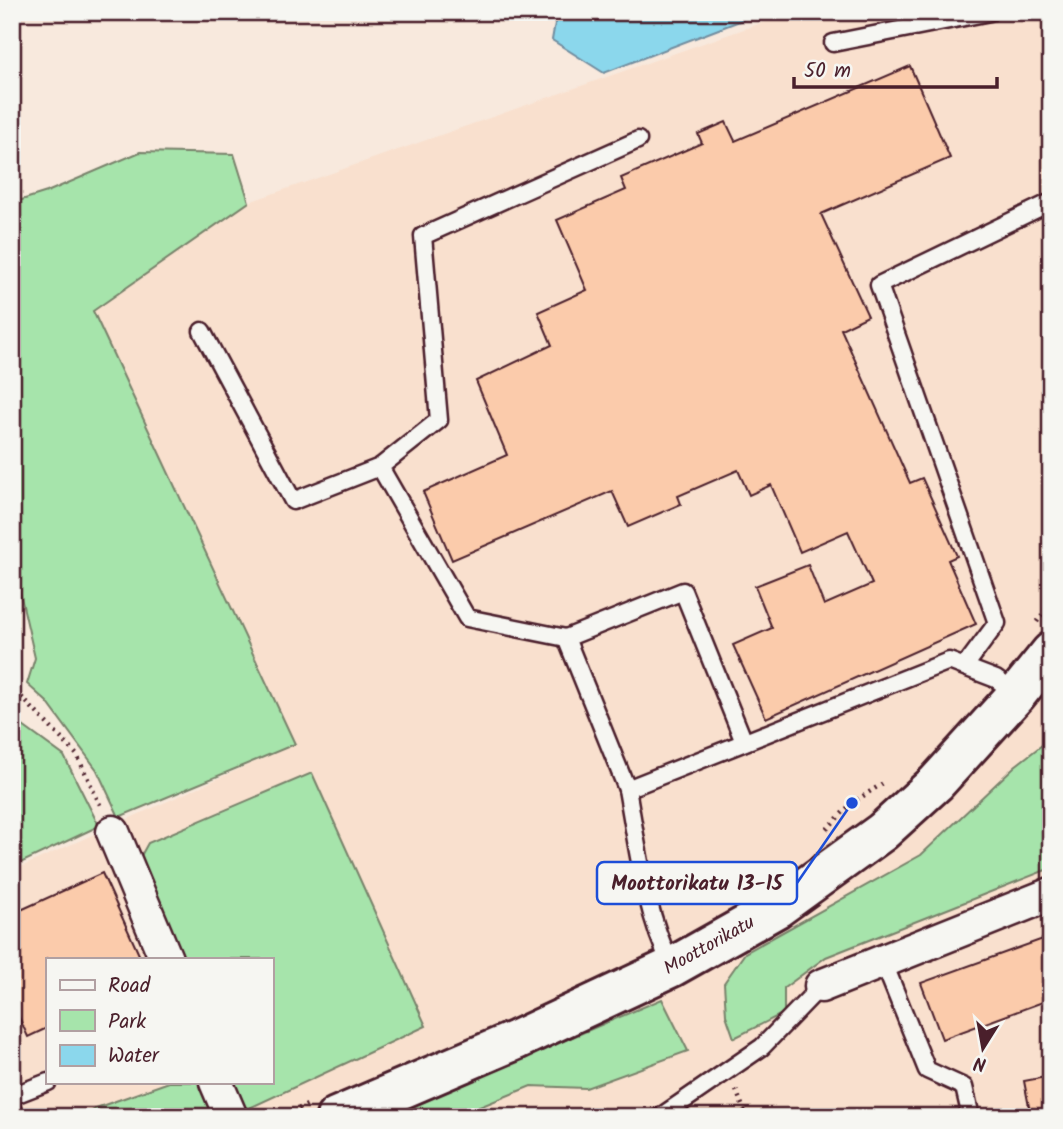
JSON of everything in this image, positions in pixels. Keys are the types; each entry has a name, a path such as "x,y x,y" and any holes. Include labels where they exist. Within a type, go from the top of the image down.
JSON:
{"main road":[{"name":"Moottorikatu","path":"327,1108 516,1040 672,967 777,908 882,832 936,783 1017,694 1041,641"}],"street":[{"path":"113,832 166,958"},
{"path":"821,986 1051,894"},
{"path":"217,1084 231,1117"}],"lane":[{"path":"833,43 989,12"},
{"path":"202,331 293,501 380,467 439,420 423,236 638,140"},
{"path":"965,666 997,623 879,285 1051,202"},
{"path":"380,467 467,618 566,638 683,591 744,743"},
{"path":"566,638 627,789 651,914 672,967"},
{"path":"627,789 950,661 996,679 1017,694"},
{"path":"883,961 927,1070 964,1087 971,1117"},
{"path":"660,1117 762,1047 821,986"},
{"path":"12,1096 46,1083"},
{"path":"12,1110 15,1117"}],"path":[{"path":"1041,641 1051,601"},
{"path":"12,687 77,755 113,832"},
{"path":"823,833 852,803 887,781"},
{"path":"729,1070 747,1117"},
{"path":"279,1117 327,1108"}],"shaded area":[{"path":"793,12 1051,12 1051,1117 12,1117 12,871 295,744 92,311 249,202"}],"green space":[{"path":"140,152 234,154 249,202 93,311 295,744 119,817 97,770 47,702 27,684 35,658 12,558 12,203 47,192"},
{"path":"12,718 64,756 99,826 12,867"},
{"path":"1051,738 1051,868 826,957 784,988 784,1013 734,1038 726,1015 724,983 745,953 921,855 1015,766"},
{"path":"312,773 426,1026 243,1111 232,1084 273,1084 273,958 179,958 138,861 148,843"},
{"path":"662,999 688,1051 586,1088 531,1086 455,1117 385,1117"},
{"path":"163,1084 208,1084 213,1117 85,1117 96,1108"}],"water":[{"path":"557,12 763,12 604,73 552,40"}],"building":[{"path":"910,66 950,158 821,214 868,316 841,329 910,483 922,478 957,556 948,560 976,624 766,718 733,645 772,628 755,586 808,565 824,605 872,584 848,531 800,552 771,485 749,495 738,470 678,496 681,504 628,527 612,491 452,560 423,492 507,455 476,381 552,345 538,312 587,290 557,220 626,190 621,178 702,143 698,134 726,122 735,141"},
{"path":"102,873 141,958 46,958 46,1028 28,1037 12,1002 12,914"},
{"path":"1043,939 1051,961 1051,999 942,1039 921,983"},
{"path":"1051,1076 1051,1117 1031,1117 1024,1081"}],"place":[{"name":"Moottorikatu 13-15","path":"852,803"}]}
